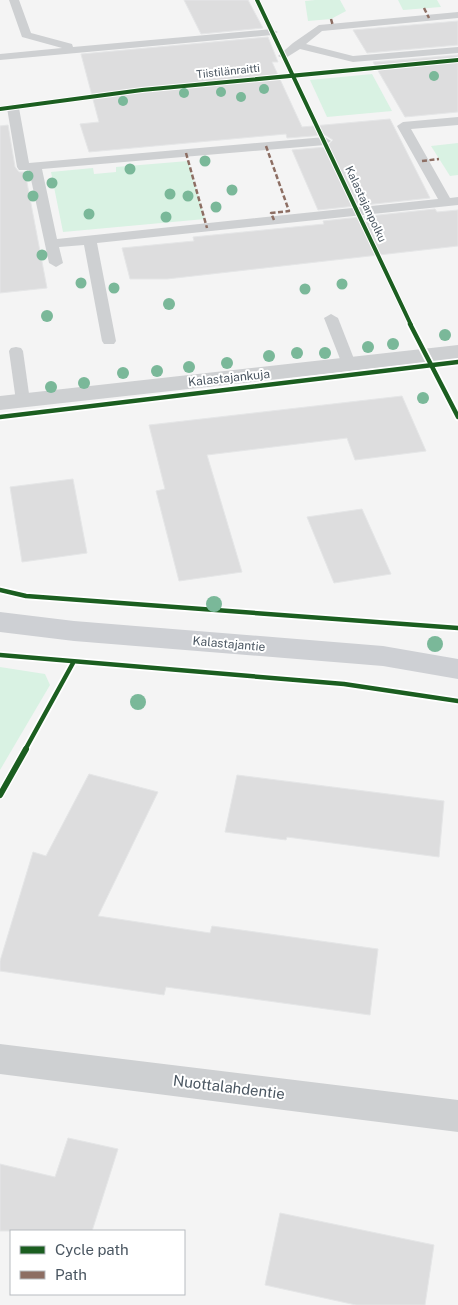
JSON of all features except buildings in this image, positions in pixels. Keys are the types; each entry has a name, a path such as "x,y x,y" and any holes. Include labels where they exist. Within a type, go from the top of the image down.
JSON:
{"main road":[{"name":"Kalastajantie","path":"0,622 74,631 383,656 458,669"}],"street":[{"name":"Kalastajankuja","path":"11,402 458,352"},
{"name":"Nuottalahdentie","path":"0,1058 458,1116"}],"lane":[{"path":"14,0 26,35 79,48"},
{"path":"284,56 319,28 458,15"},
{"path":"0,57 79,48 272,32"},
{"path":"297,45 353,59 458,50"},
{"path":"13,108 23,168 325,141"},
{"path":"52,244 452,201 403,126 458,121"},
{"path":"35,166 56,263"},
{"path":"90,240 109,341"},
{"path":"331,318 349,364"},
{"path":"11,402 16,351"}],"green space":[{"path":"340,0 346,11 331,19 308,21 305,1"},
{"path":"398,0 437,0 441,7 403,10"},
{"path":"372,74 392,111 327,117 310,80"},
{"path":"458,143 458,175 450,176 431,146"},
{"path":"188,161 205,219 63,232 51,172 93,168 94,174 116,172 116,167"},
{"path":"0,667 45,674 50,685 0,770"}],"marked path":[{"path":"424,8 429,18"},
{"path":"331,19 333,26"},
{"path":"266,146 289,211 271,213 274,220"},
{"path":"186,153 207,228"},
{"path":"422,161 439,159"}],"cycle path":[{"name":"Kalastajanpolku","path":"257,0 430,365 458,417"},
{"name":"Tiistilänraitti","path":"0,109 142,90 458,60"},
{"path":"0,417 458,362"},
{"path":"0,590 26,596 458,628"},
{"path":"0,655 287,678 401,691 458,701"},
{"path":"0,795 73,663"}]}
